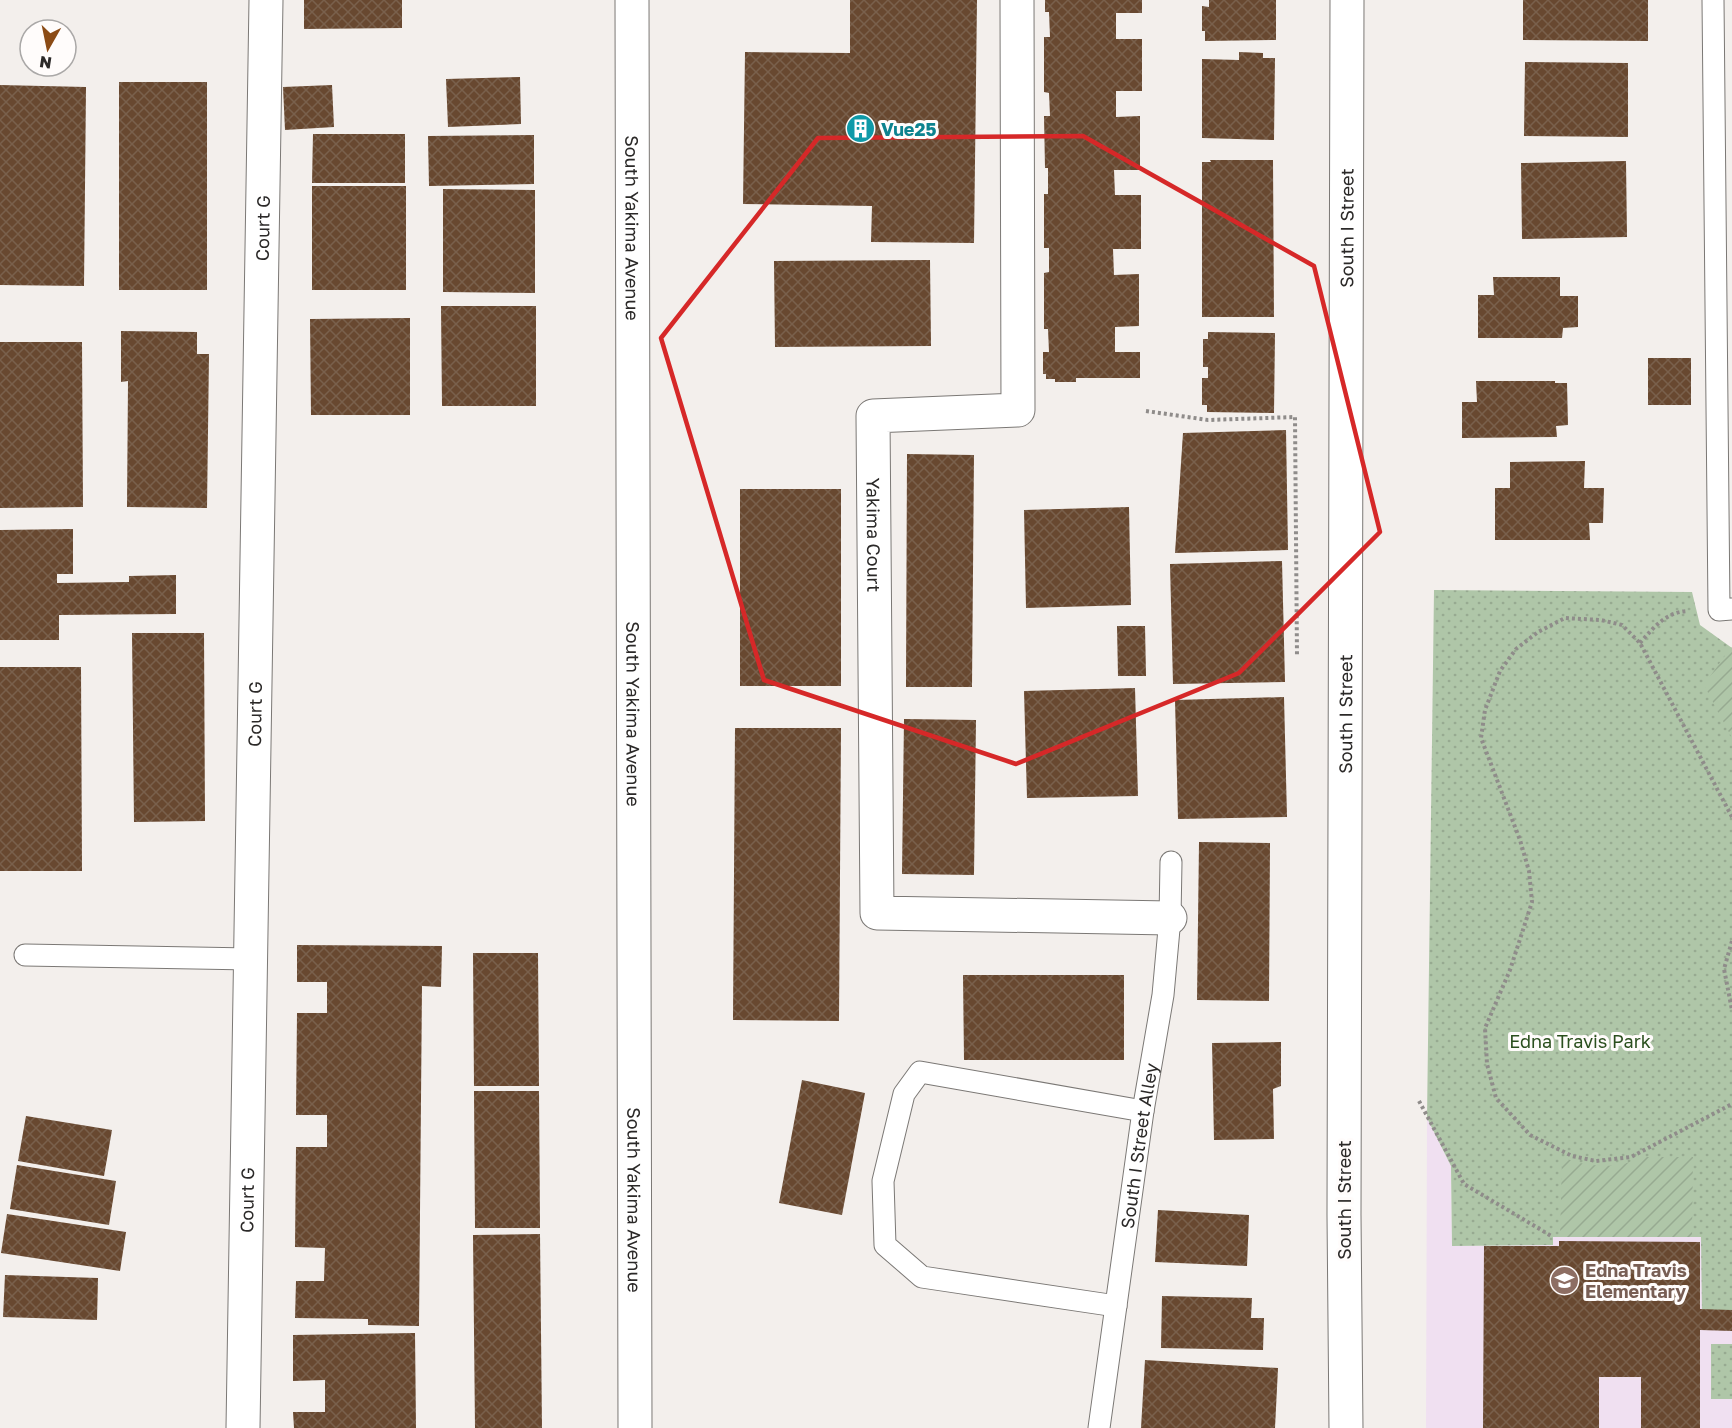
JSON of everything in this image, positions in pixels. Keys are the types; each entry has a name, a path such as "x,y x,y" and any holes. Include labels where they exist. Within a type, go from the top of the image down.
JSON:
{"street":[{"name":"Court G","path":"243,1428 266,0"},
{"name":"South Yakima Avenue","path":"632,0 635,1428"},
{"name":"Yakima Court","path":"1017,0 1018,410 873,416 877,913 1170,918"},
{"name":"South I Street","path":"1346,1428 1344,1179 1347,0"}],"lane":[{"path":"1713,0 1725,609"},
{"name":"South I Street Alley","path":"1099,1428 1143,1111 1163,995 1170,918 1171,862"},
{"path":"25,955 251,959"},
{"path":"1116,1306 922,1277 885,1245 883,1181 904,1094 920,1072 1143,1111"}],"path":[{"path":"1146,411 1208,420 1295,417 1297,656"},
{"path":"1640,643 1659,621 1679,611 1725,609"},
{"path":"1732,817 1640,643 1622,625 1601,620 1565,618 1539,632 1516,649 1500,671 1485,710 1481,738 1520,840 1529,871 1532,902 1510,970 1485,1028 1487,1064 1496,1098 1530,1135 1572,1156 1596,1161 1630,1157 1732,1104"},
{"path":"1732,941 1724,969 1732,1010"},
{"path":"1419,1101 1464,1184 1553,1237"}],"highlighted area":[{"path":"1083,136 1314,266 1380,532 1239,673 1016,764 764,680 661,338 818,138"}],"shaded area":[{"name":"Edna Travis Elementary","path":"1427,1118 1451,1166 1452,1246 1553,1245 1553,1237 1702,1237 1702,1314 1732,1315 1732,1428 1426,1428"}],"green space":[{"name":"Edna Travis Park","path":"1434,590 1692,592 1700,625 1732,648 1732,1315 1702,1315 1701,1237 1553,1237 1553,1245 1452,1246 1451,1166 1427,1118"},
{"path":"1732,648 1732,738 1704,685"},
{"path":"1642,1157 1693,1157 1692,1237 1560,1237 1562,1158 1588,1165 1619,1166"},
{"path":"1711,1344 1732,1344 1732,1399 1711,1399"}],"building":[{"path":"304,0 402,0 402,28 304,29"},
{"name":"Vue25","path":"850,0 977,0 974,243 871,242 872,206 743,204 745,52 850,53"},
{"path":"1045,0 1142,0 1142,13 1116,13 1116,39 1142,39 1142,91 1116,91 1116,117 1140,116 1140,170 1114,170 1115,195 1141,195 1141,249 1113,249 1114,275 1139,274 1139,326 1115,327 1115,352 1140,352 1140,378 1076,378 1076,382 1055,382 1055,379 1046,379 1046,374 1043,374 1043,352 1049,352 1048,329 1044,329 1044,273 1049,272 1049,248 1044,248 1044,194 1048,194 1048,168 1045,168 1044,116 1050,116 1049,93 1044,92 1044,37 1050,37 1049,12 1045,12"},
{"path":"1209,0 1276,0 1276,40 1205,41 1205,31 1202,31 1202,6 1209,7"},
{"path":"1523,0 1648,0 1648,41 1523,40"},
{"path":"1239,52 1263,53 1263,58 1275,58 1274,140 1202,138 1202,59 1239,60"},
{"path":"1525,62 1628,63 1628,137 1524,136"},
{"path":"520,77 521,124 448,127 446,79"},
{"path":"119,82 207,82 207,290 119,290"},
{"path":"0,85 86,87 84,286 0,285"},
{"path":"332,85 334,127 285,130 283,87"},
{"path":"313,134 405,134 405,183 312,183"},
{"path":"534,135 534,184 429,186 428,136"},
{"path":"1210,160 1273,160 1274,317 1202,317 1202,162 1211,162"},
{"path":"1626,161 1627,237 1522,239 1521,163"},
{"path":"312,186 406,186 406,290 312,290"},
{"path":"443,189 535,190 535,293 443,292"},
{"path":"930,260 931,346 775,347 774,261"},
{"path":"1493,277 1560,277 1560,296 1578,296 1578,327 1563,328 1562,338 1478,338 1478,295 1494,295"},
{"path":"441,306 536,306 536,406 442,406"},
{"path":"410,318 410,415 311,415 310,319"},
{"path":"121,331 197,332 197,354 209,354 207,508 127,507 128,381 121,382"},
{"path":"1208,332 1275,333 1274,413 1207,412 1207,405 1202,405 1202,378 1208,378 1208,367 1203,367 1203,339 1208,339"},
{"path":"0,342 82,342 83,507 0,508"},
{"path":"1648,358 1691,358 1691,405 1648,405"},
{"path":"1476,381 1567,383 1568,425 1556,426 1557,437 1462,438 1462,402 1477,402"},
{"path":"1286,430 1288,550 1175,553 1183,433"},
{"path":"907,454 974,455 972,687 906,687"},
{"path":"1585,461 1584,488 1604,488 1603,523 1589,523 1590,540 1495,540 1495,488 1510,488 1510,462"},
{"path":"740,489 841,489 841,686 740,686"},
{"path":"1129,507 1131,605 1026,608 1024,510"},
{"path":"73,529 73,574 57,574 57,583 129,582 129,576 176,575 176,614 59,615 59,640 0,640 0,530"},
{"path":"1282,561 1285,682 1173,684 1170,564"},
{"path":"1117,626 1145,626 1146,676 1118,676"},
{"path":"132,633 204,633 205,821 134,822"},
{"path":"0,667 81,667 82,871 0,871"},
{"path":"1135,688 1138,796 1027,798 1024,691"},
{"path":"1284,697 1287,817 1178,819 1175,700"},
{"path":"904,719 976,720 974,875 902,874"},
{"path":"735,728 841,728 839,1021 733,1020"},
{"path":"1199,842 1270,843 1269,1001 1197,1000"},
{"path":"297,945 442,946 441,987 422,986 419,1326 368,1325 368,1319 295,1318 296,1281 324,1281 325,1248 295,1247 296,1147 327,1147 327,1115 296,1115 297,1013 327,1013 327,982 297,982"},
{"path":"473,953 538,953 539,1086 474,1086"},
{"path":"963,975 1124,975 1124,1060 964,1060"},
{"path":"1281,1042 1281,1086 1273,1089 1274,1139 1214,1140 1212,1043"},
{"path":"802,1080 865,1093 842,1215 779,1203"},
{"path":"474,1091 539,1091 540,1228 475,1228"},
{"path":"26,1116 112,1130 104,1176 18,1161"},
{"path":"17,1165 116,1181 109,1225 10,1209"},
{"path":"1158,1210 1249,1215 1247,1266 1155,1262"},
{"path":"7,1214 126,1232 120,1271 1,1253"},
{"path":"540,1234 542,1428 475,1428 473,1235"},
{"name":"Edna Travis Elementary","path":"1559,1241 1700,1242 1700,1309 1732,1310 1732,1331 1700,1330 1700,1428 1641,1428 1641,1377 1599,1377 1599,1428 1483,1428 1484,1246 1559,1246"},
{"path":"5,1275 98,1278 97,1320 3,1317"},
{"path":"1162,1296 1252,1298 1251,1318 1264,1318 1263,1350 1161,1348"},
{"path":"415,1333 416,1428 294,1428 293,1412 325,1412 325,1380 293,1381 293,1335"},
{"path":"1145,1360 1278,1368 1275,1428 1141,1428"}],"place":[{"name":"Vue25","path":"860,129"},
{"name":"Edna Travis Elementary","path":"1564,1280"}]}
